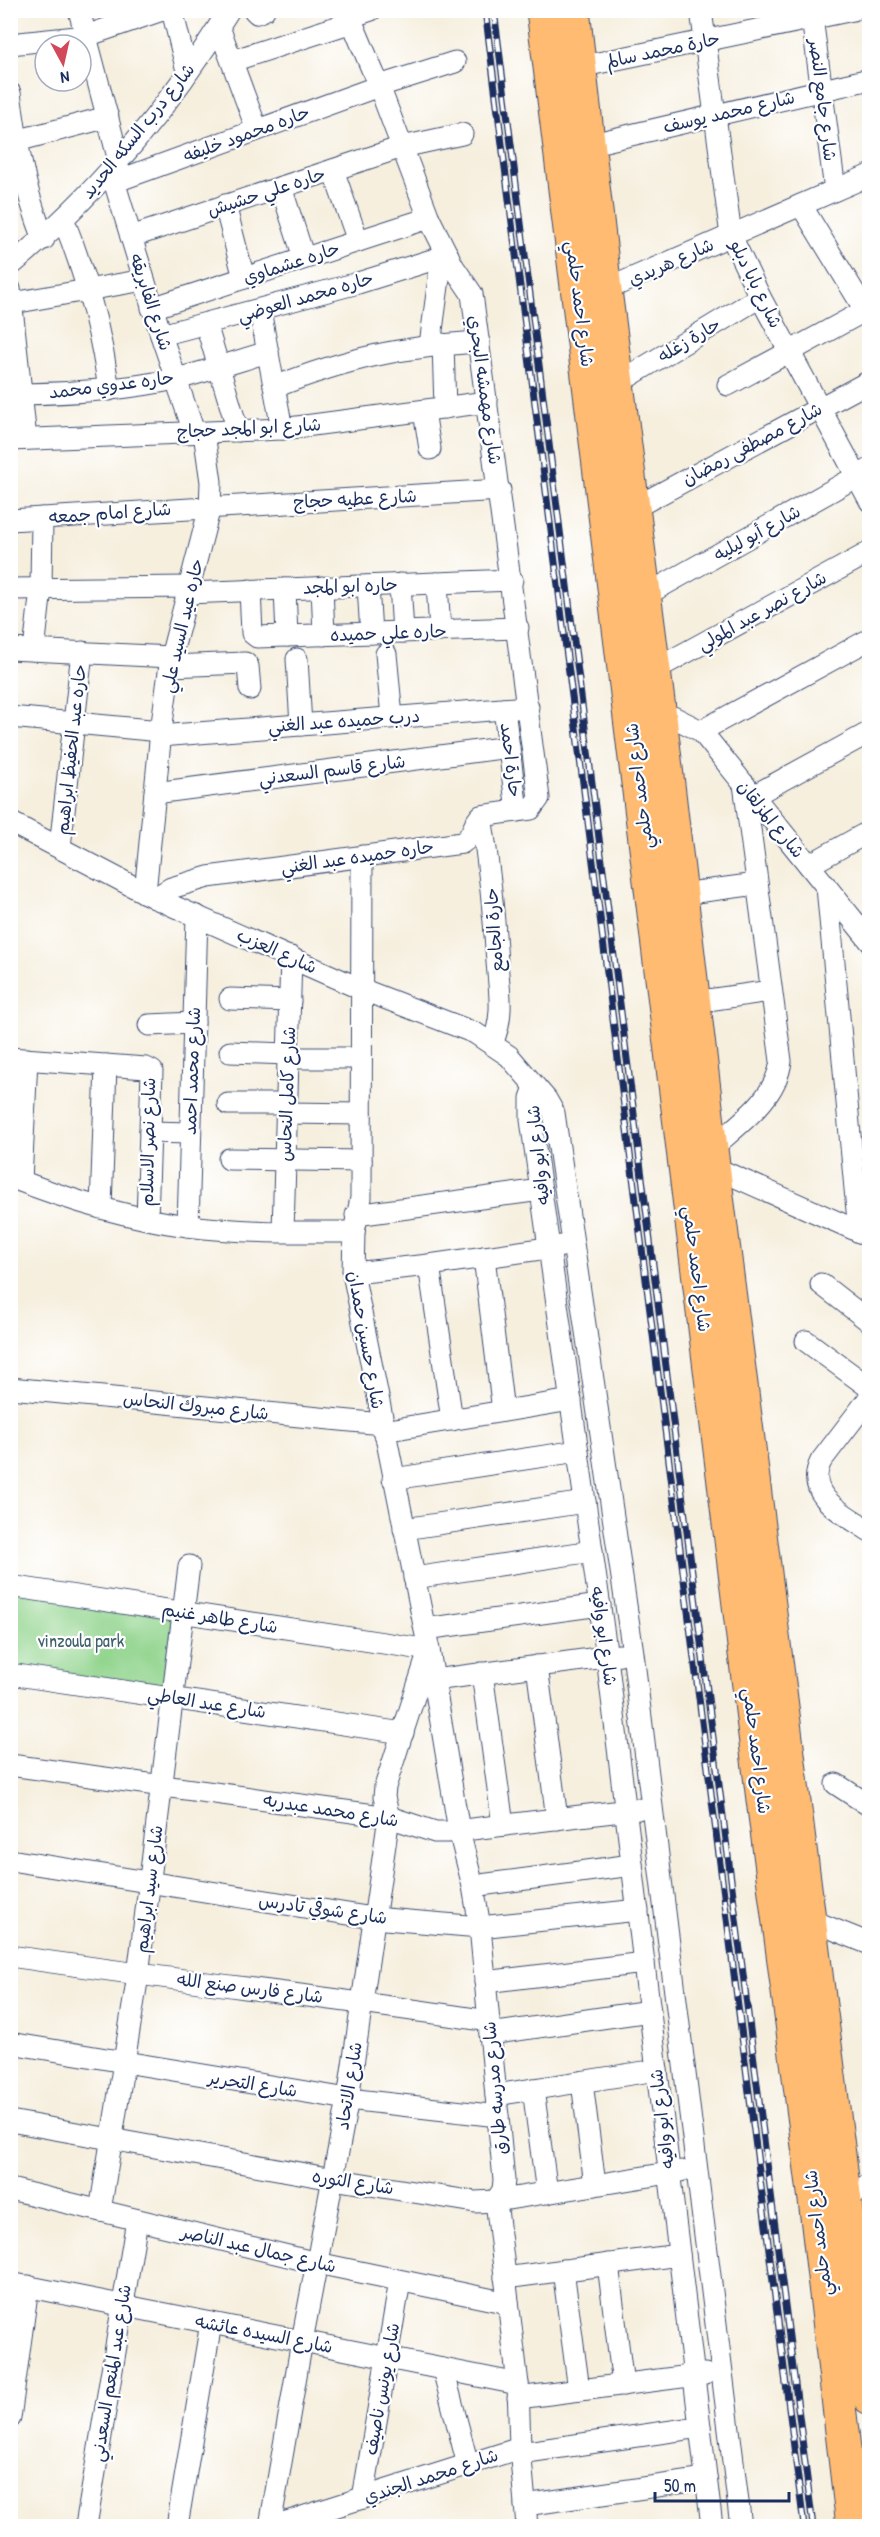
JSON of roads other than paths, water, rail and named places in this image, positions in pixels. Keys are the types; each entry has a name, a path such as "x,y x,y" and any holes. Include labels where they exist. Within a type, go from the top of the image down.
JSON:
{"main road":[{"name":"شارع احمد حلمي","path":"543,10 762,1792 816,2208 853,2526"},
{"name":"شارع احمد حلمي","path":"573,10 605,291 634,508 712,1158 808,1919 858,2191 870,2398"}],"street":[{"name":"شارع الفابريقه","path":"79,10 85,33"},
{"path":"93,34 162,10"},
{"path":"172,10 187,71"},
{"path":"254,10 257,13 264,10"},
{"path":"231,61 370,10"},
{"name":"شارع بابا دبلو","path":"701,10 732,236 760,297 819,408 863,473 870,501"},
{"name":"حارة محمد سالم","path":"579,67 705,41 812,15 853,10"},
{"name":"شارع جامع النصر","path":"812,15 835,190"},
{"name":"شارع مهمشه البحري","path":"349,17 379,86 445,256 472,294 540,794 535,806 517,811"},
{"path":"224,19 231,61 257,130"},
{"name":"شارع درب السكه الحديد","path":"10,266 64,221 114,171 224,19"},
{"path":"10,44 33,42"},
{"name":"شارع الفابريقه","path":"93,62 108,117 114,171 131,237 161,335 199,432"},
{"name":"حاره محمود خليفه","path":"114,171 257,130 379,86 455,62"},
{"name":"شارع محمد يوسف","path":"588,145 870,79"},
{"path":"10,93 24,183 44,239"},
{"path":"16,141 108,117"},
{"name":"حاره علي حشيش","path":"131,237 402,147 462,134"},
{"path":"333,170 358,241"},
{"name":"شارع هريدي","path":"605,291 870,175"},
{"path":"280,187 304,258"},
{"path":"225,205 241,279 268,352 282,429"},
{"path":"728,386 867,309 801,205"},
{"name":"حاره عشماوي","path":"152,308 429,218"},
{"path":"64,221 98,322 109,390"},
{"path":"445,256 436,345 445,408"},
{"name":"حاره محمد العوضي","path":"161,335 358,283 445,256"},
{"path":"18,440 23,394 15,362 12,296 89,290 144,280"},
{"name":"حارة زغله","path":"618,383 760,297"},
{"path":"206,324 238,431"},
{"path":"275,387 348,361 436,345 479,342"},
{"name":"حاره عدوي محمد","path":"23,394 109,390 177,379 268,352"},
{"name":"شارع مصطفى رمضان","path":"634,508 870,381"},
{"name":"شارع ابو المجد حجاج","path":"18,440 282,429 487,402"},
{"path":"424,411 429,449"},
{"name":"حاره عيد السيد علي","path":"150,895 154,793 170,661 210,507 209,465 199,432"},
{"name":"شارع أبو ليليه","path":"644,596 863,473"},
{"name":"شارع عطيه حجاج","path":"210,507 500,490"},
{"name":"شارع امام جمعه","path":"10,520 210,507"},
{"path":"34,650 41,589 42,518"},
{"name":"شارع نصر عبد المولي","path":"654,670 870,552"},
{"name":"حاره ابو المجد","path":"10,589 250,590 512,580"},
{"path":"437,583 440,631"},
{"path":"400,584 403,632"},
{"path":"368,586 371,633"},
{"path":"322,587 324,635"},
{"path":"285,589 287,636"},
{"name":"حاره علي حميده","path":"250,590 252,633 257,637 518,628"},
{"path":"701,731 870,639"},
{"path":"10,649 82,652 170,661 245,663 248,666 250,689"},
{"name":"حاره عبد الحفيظ ابراهيم","path":"60,847 82,652"},
{"path":"386,654 392,717"},
{"path":"297,659 301,724"},
{"name":"درب حميده عبد الغني","path":"10,717 161,733 528,707"},
{"name":"حارة احمد","path":"504,709 517,811"},
{"name":"شارع المزلقان","path":"660,717 673,717 701,731 827,887 861,914 870,941"},
{"path":"866,1233 712,1158 772,1092 779,1077 781,1061 757,884 748,790 870,732"},
{"name":"شارع قاسم السعدني","path":"154,793 509,747"},
{"path":"481,816 517,811"},
{"name":"حاره حميده عبد الغني","path":"150,895 208,876 462,843 470,837 476,821 481,816"},
{"name":"حارة الجامع","path":"481,816 494,913 500,1012 497,1034 492,1043"},
{"name":"شارع العزب","path":"10,822 150,895 361,989 474,1033 492,1043 508,1056 535,1087"},
{"path":"809,865 870,831"},
{"name":"شارع حسين حمدان","path":"362,856 361,1198 355,1224 353,1273 429,1650"},
{"path":"681,894 757,884"},
{"path":"827,887 866,1233"},
{"name":"شارع محمد احمد","path":"188,1226 198,916"},
{"name":"شارع كامل النحاس","path":"283,1232 291,957"},
{"path":"694,1002 771,992"},
{"path":"230,999 290,1001"},
{"path":"149,1025 194,1023"},
{"path":"230,1052 361,1058"},
{"path":"102,1208 106,1065 19,1059 16,1179 102,1208 188,1226 283,1232 355,1224 541,1190"},
{"name":"شارع نصر الاسلام","path":"106,1065 146,1068 153,1074 147,1219"},
{"name":"شارع ابو وافيه","path":"535,1087 530,1109 607,1657 706,2480 705,2526"},
{"name":"شارع ابو وافيه","path":"535,1087 546,1099 556,1121 633,1653 650,1807 741,2526"},
{"path":"228,1104 361,1114"},
{"path":"150,1132 190,1133"},
{"path":"229,1159 361,1161"},
{"path":"353,1273 574,1245"},
{"path":"484,1257 504,1412"},
{"path":"429,1265 452,1420"},
{"path":"821,1284 870,1322"},
{"path":"806,1341 870,1388"},
{"name":"شارع مبروك النحاس","path":"10,1388 383,1428 452,1420 571,1401"},
{"path":"870,1397 821,1461 816,1471 816,1482 823,1497 870,1532"},
{"path":"393,1479 578,1451"},
{"path":"404,1529 585,1502"},
{"path":"414,1578 592,1551"},
{"name":"شارع سيد ابراهيم","path":"100,2211 126,2062 151,1882 189,1566"},
{"name":"شارع طاهر غنيم","path":"10,1586 429,1650"},
{"path":"424,1629 600,1605"},
{"name":"شارع مدرسه طارق","path":"429,1650 459,1831 480,1927 504,2180 503,2190 496,2201 518,2391 525,2521"},
{"name":"شارع الاتحاد","path":"272,2526 302,2341 348,2100 363,2002 389,1817 384,1797 385,1787 429,1650"},
{"path":"434,1680 633,1653"},
{"path":"537,1666 556,1819"},
{"path":"482,1673 503,1825"},
{"name":"شارع عبد العاطي","path":"10,1674 403,1733"},
{"name":"شارع محمد عبدربه","path":"10,1765 389,1817 435,1832 650,1807"},
{"path":"836,1784 870,1806"},
{"name":"شارع شوقي تادرس","path":"10,1860 373,1918 480,1927 638,1910"},
{"path":"473,1887 632,1865"},
{"path":"808,1919 870,1944"},
{"name":"شارع فارس صنع الله","path":"10,1956 138,1975 363,2002 489,2028 650,2011"},
{"path":"485,1982 644,1963"},
{"name":"شارع التحرير","path":"10,2043 348,2100 498,2116"},
{"path":"496,2095 657,2070"},
{"path":"582,2082 595,2185"},
{"path":"533,2089 547,2193"},
{"name":"شارع الثوره","path":"10,2121 475,2202 496,2201 697,2169"},
{"name":"شارع جمال عبد الناصر","path":"10,2189 317,2263 508,2303"},
{"name":"شارع عبد المنعم السعدني","path":"86,2526 137,2220"},
{"path":"505,2278 679,2255"},
{"path":"608,2264 623,2385"},
{"path":"563,2270 579,2390"},
{"name":"شارع يونس ناصيف","path":"363,2498 400,2281"},
{"path":"10,2418 19,2284"},
{"name":"شارع السيده عائشه","path":"19,2284 443,2369 518,2391 579,2390 723,2372"},
{"path":"177,2526 211,2323"},
{"path":"443,2369 468,2464"},
{"name":"شارع محمد الجندي","path":"272,2526 468,2464 520,2450 700,2427"},
{"path":"525,2521 706,2480"}],"railway":[{"path":"485,10 804,2526"},
{"path":"494,10 813,2526"}],"park label":[{"name":"vinzoula park","path":"81,1641"}]}
